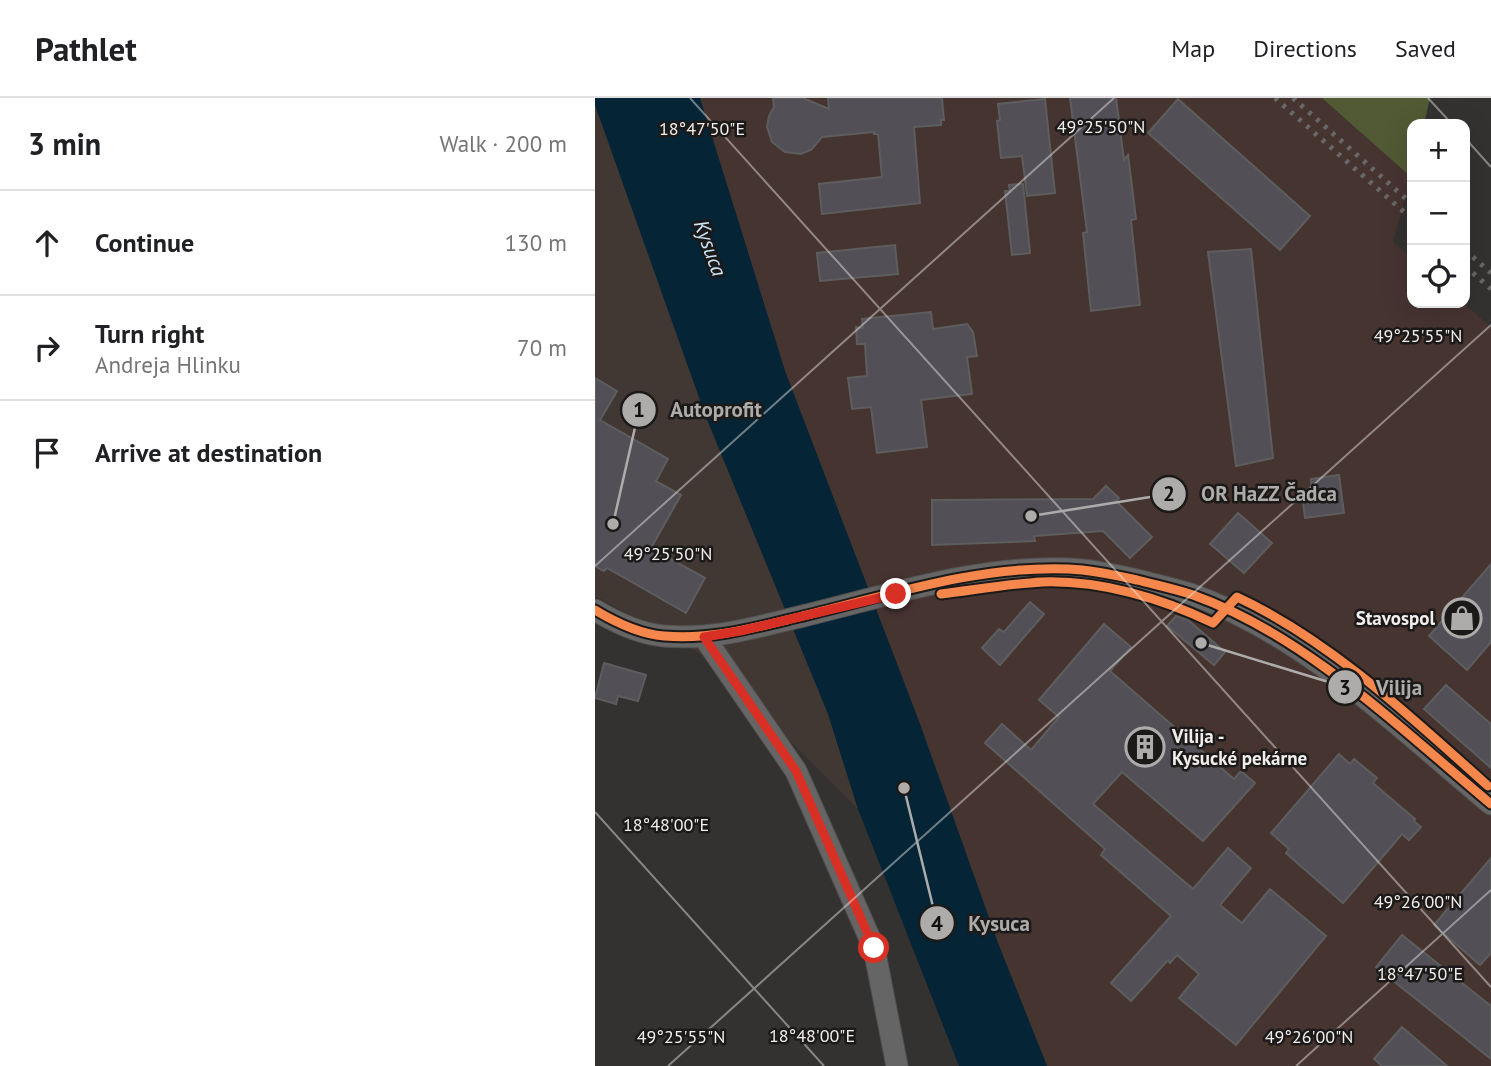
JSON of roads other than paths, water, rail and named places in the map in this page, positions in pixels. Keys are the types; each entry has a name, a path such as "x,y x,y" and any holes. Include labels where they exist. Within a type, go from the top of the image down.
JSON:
{"street":[{"path":"595,610 614,622 661,636 704,637 983,574 1013,570 1070,569 1126,578 1194,595 1255,624 1324,667 1491,804"},
{"path":"704,637 796,771 874,948 897,1066"}],"water":[{"path":"595,98 700,98 785,371 920,724 998,943 1047,1066 959,1066 858,809 828,714 706,417 595,105"}],"railway":[{"path":"1275,98 1407,215"},
{"path":"1293,98 1407,200"},
{"path":"1470,254 1491,273"},
{"path":"1470,270 1491,289"}],"place":[{"name":"OR HaZZ Čadca","path":"1031,516"},
{"name":"Autoprofit","path":"613,524"},
{"name":"Stavospol","path":"1462,618"},
{"name":"Vilija","path":"1201,643"},
{"name":"Vilija - Kysucké pekárne","path":"1145,747"},
{"name":"Kysuca","path":"904,788"}]}
